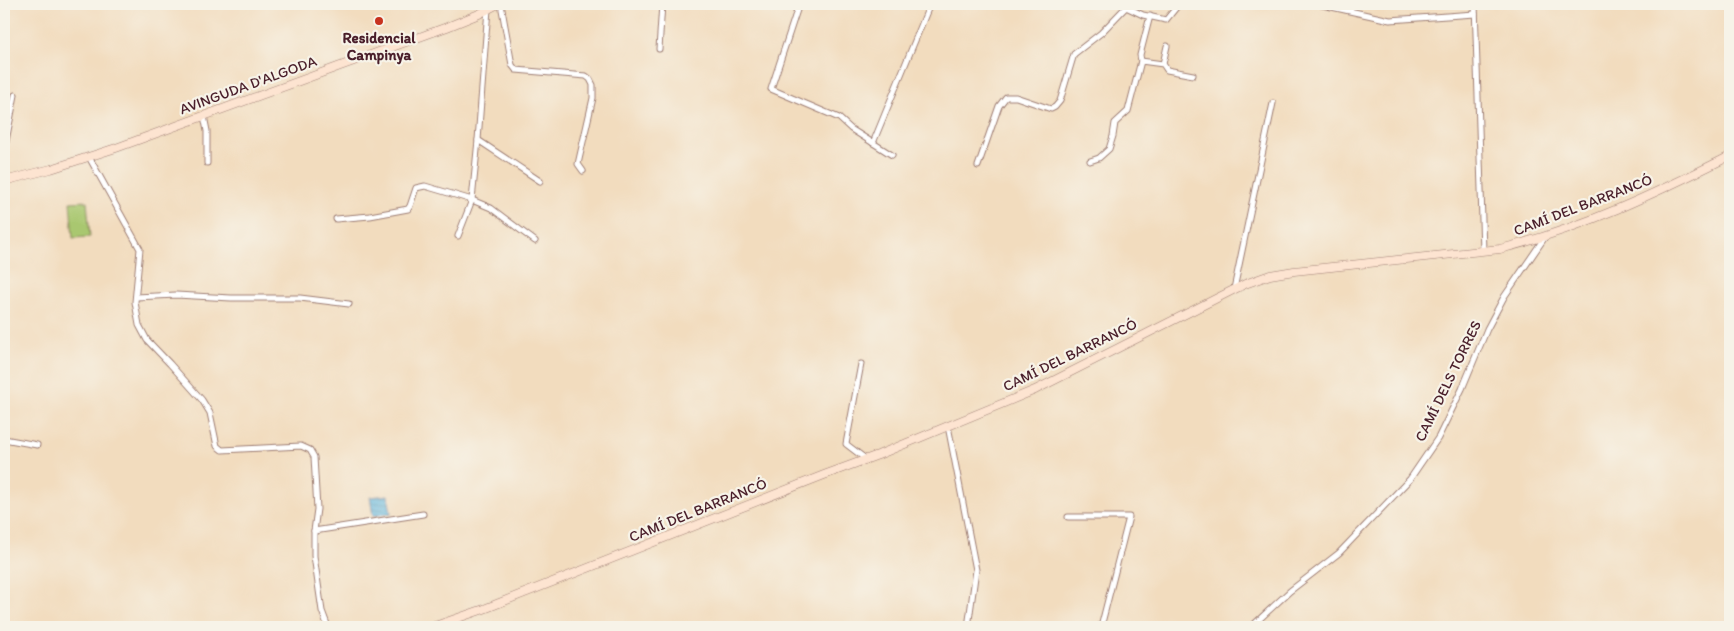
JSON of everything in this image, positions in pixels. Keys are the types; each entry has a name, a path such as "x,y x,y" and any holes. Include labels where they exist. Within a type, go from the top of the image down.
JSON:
{"street":[{"name":"AVINGUDA D'ALGODA","path":"4,181 89,157 204,116 447,27 500,4"},
{"path":"500,4 512,65 516,70 586,76 593,85 593,98 578,164 583,171"},
{"path":"658,49 662,4"},
{"path":"799,4 771,89 839,118 851,129 892,155"},
{"path":"873,143 930,4"},
{"path":"978,166 999,106 1006,97 1016,97 1051,109 1055,108 1060,101 1074,54 1100,33 1126,7 1143,15 1166,20 1179,4"},
{"path":"1318,4 1390,20 1475,14"},
{"path":"1474,4 1483,251"},
{"path":"458,236 472,200 488,9"},
{"path":"1090,161 1099,158 1109,149 1115,123 1128,111 1150,16"},
{"path":"1167,46 1163,64 1167,70 1193,76"},
{"path":"1141,61 1163,64"},
{"path":"4,151 15,95"},
{"path":"1234,289 1273,104"},
{"path":"204,116 207,130 207,162"},
{"path":"478,140 540,181"},
{"name":"CAMÍ DEL BARRANCÓ","path":"432,627 484,609 867,460 1034,390 1234,289 1270,275 1500,249 1545,237 1647,197 1730,156"},
{"path":"89,157 140,249 135,302 139,325 147,340 202,400 210,413 217,446 222,450 302,446 310,450 314,457 317,509 314,531 314,556 322,611 328,627"},
{"path":"336,218 370,216 408,209 416,188 425,186 472,200 491,208 535,241"},
{"name":"CAMÍ DELS TORRES","path":"1251,627 1290,591 1339,553 1410,479 1438,438 1462,389 1487,329 1504,297 1545,237"},
{"path":"136,297 176,295 231,298 300,298 349,304"},
{"path":"861,364 846,444 867,460"},
{"path":"948,426 976,570 968,627"},
{"path":"4,439 37,445"},
{"path":"314,531 423,514"},
{"path":"1068,517 1129,516 1101,627"}],"green space":[{"path":"87,201 90,237 73,238 70,202"}],"water":[{"path":"388,495 391,513 373,516 370,497"}],"place":[{"name":"Residencial Campinya","path":"379,21"}]}
